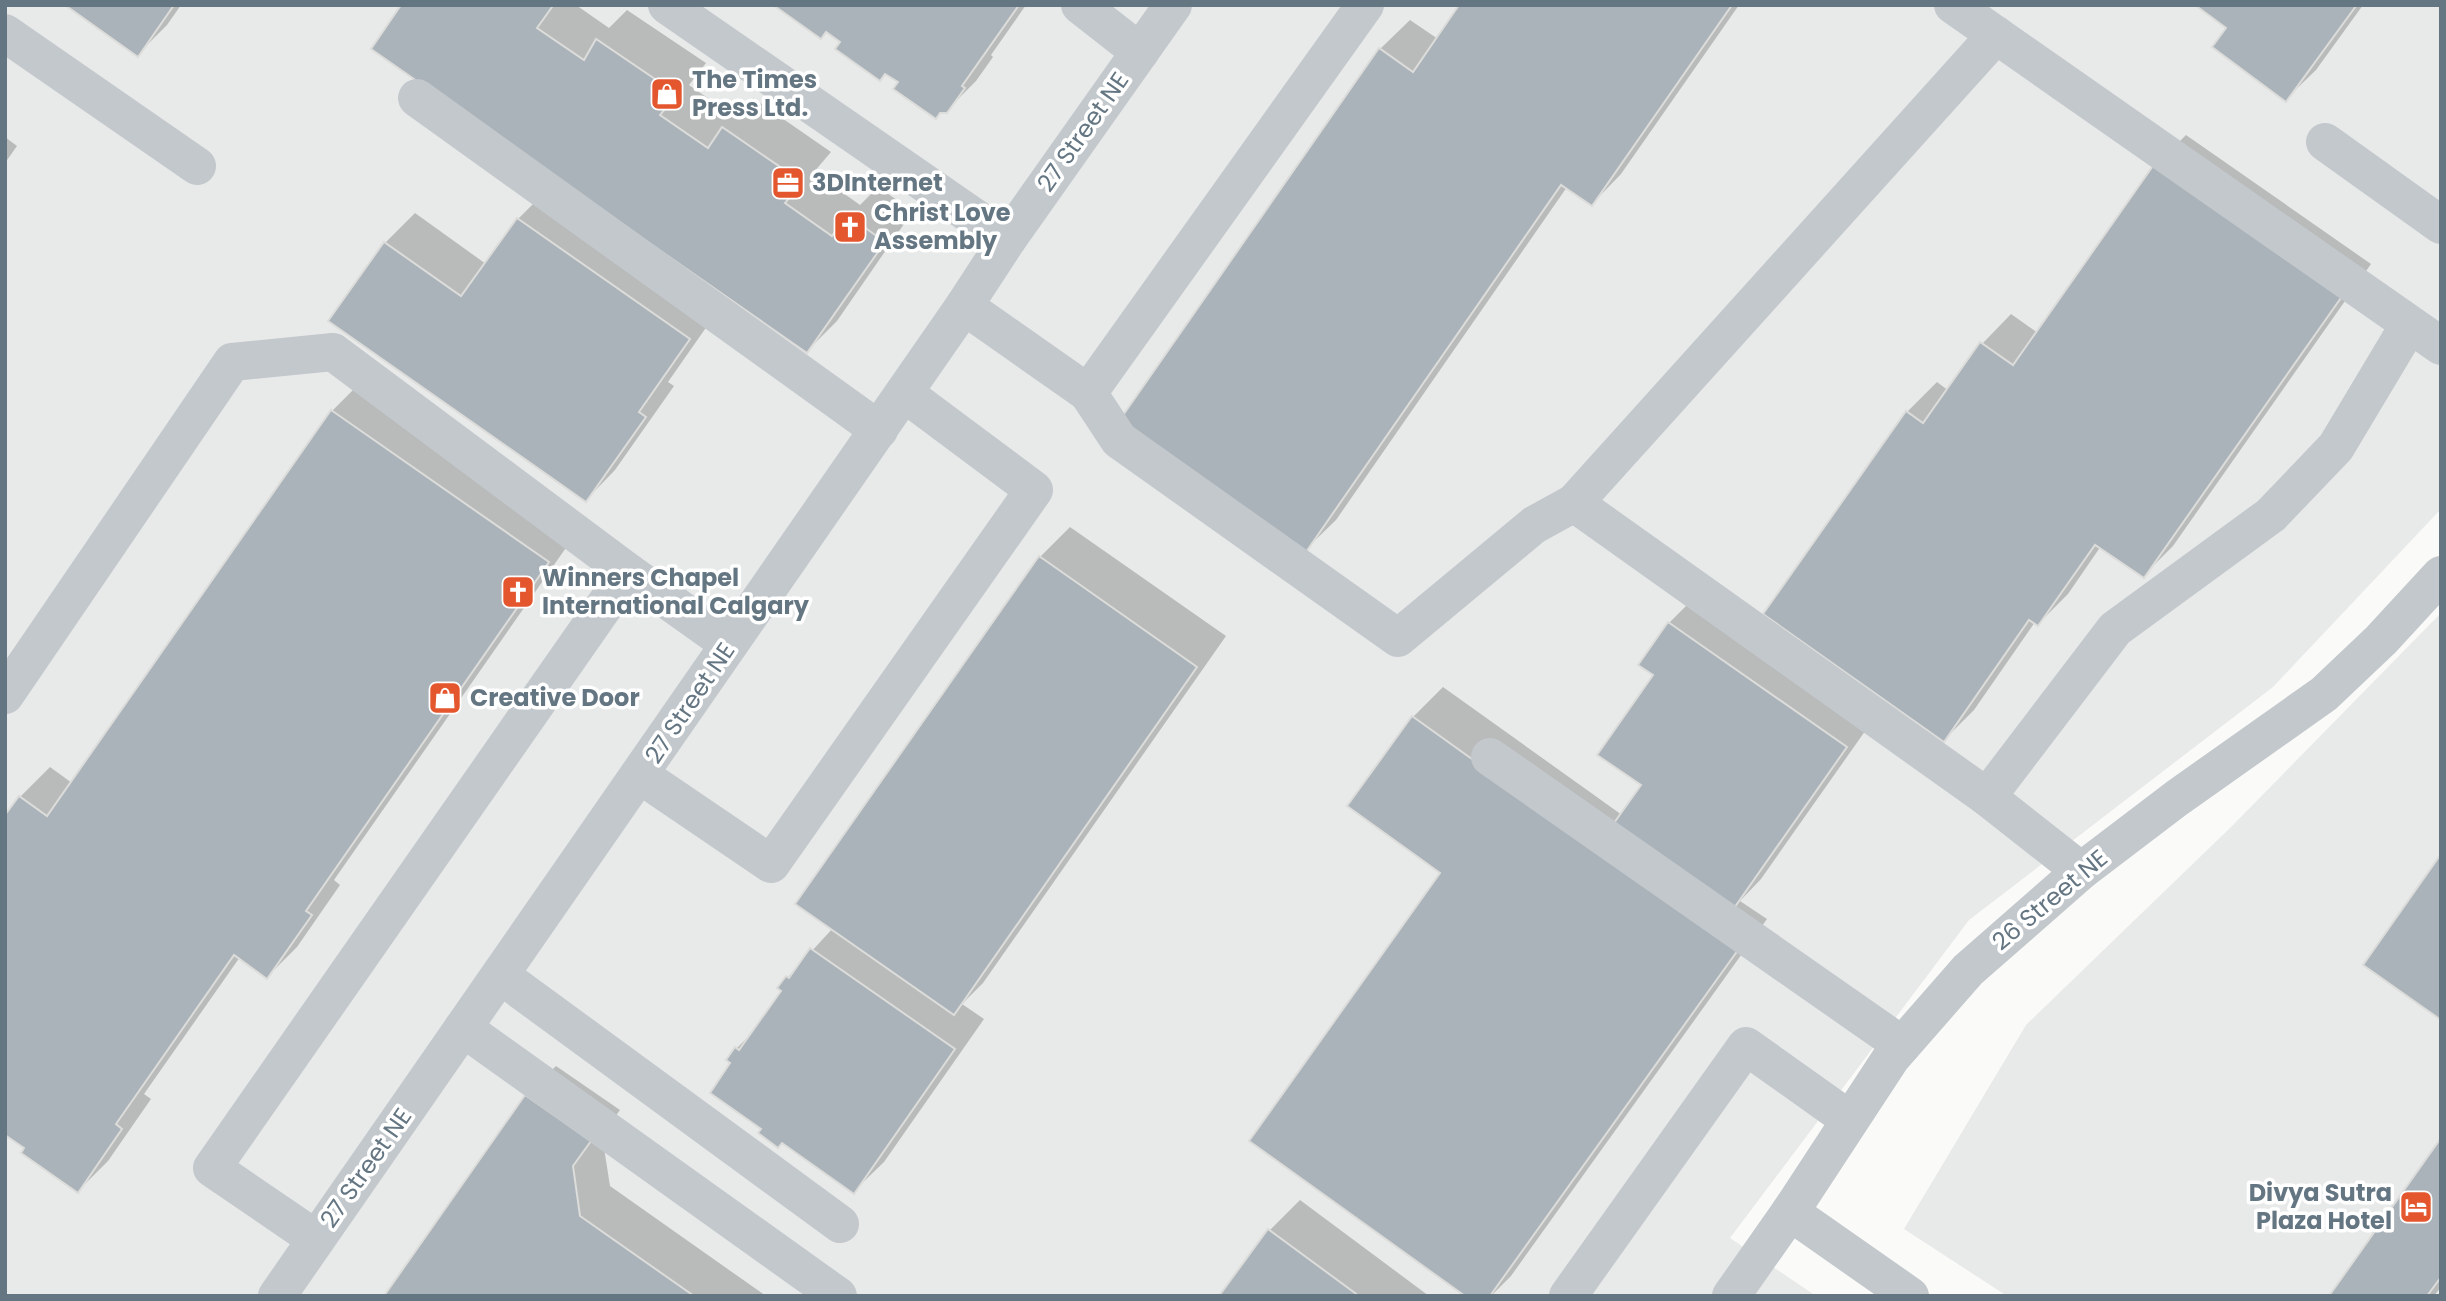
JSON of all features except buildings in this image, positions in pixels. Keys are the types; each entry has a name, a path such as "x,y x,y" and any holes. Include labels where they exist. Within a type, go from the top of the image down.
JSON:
{"street":[{"path":"667,5 1007,240"},
{"path":"1080,5 1140,52"},
{"name":"27 Street NE","path":"277,1296 1172,5"},
{"path":"1088,393 1365,5"},
{"path":"1953,5 2441,346"},
{"path":"5,33 197,166"},
{"path":"964,306 1088,393 1119,440 1398,638 1534,525 1574,503 1996,35"},
{"path":"417,98 878,430"},
{"path":"2325,142 2441,225"},
{"path":"1987,797 2115,629 2271,515 2336,447 2409,325"},
{"path":"5,695 232,362 333,352 729,645"},
{"path":"640,775 771,864 1034,490 904,393"},
{"path":"1574,503 1987,797 2081,872"},
{"path":"316,1240 212,1168 628,572"},
{"name":"26 Street NE","path":"1731,1296 1891,1058 1968,970 2081,872 2177,798 2324,694 2381,640 2441,575"},
{"path":"1490,757 1902,1045"},
{"path":"500,975 841,1224"},
{"path":"463,1028 838,1296"},
{"path":"1568,1296 1746,1046 1850,1120"},
{"path":"1790,1212 1910,1296"}],"shaded area":[{"path":"5,5 2441,5 2441,509 2273,687 1969,920 1730,1238 1816,1296 5,1296"},
{"path":"2441,613 2441,1296 2007,1296 1904,1229 2026,1025 2232,826"}],"place":[{"name":"The Times Press Ltd.","path":"667,94"},
{"name":"3DInternet","path":"788,183"},
{"name":"Christ Love Assembly","path":"850,227"},
{"name":"Winners Chapel International Calgary","path":"518,592"},
{"name":"Creative Door","path":"445,698"},
{"name":"Divya Sutra Plaza Hotel","path":"2416,1207"}]}
